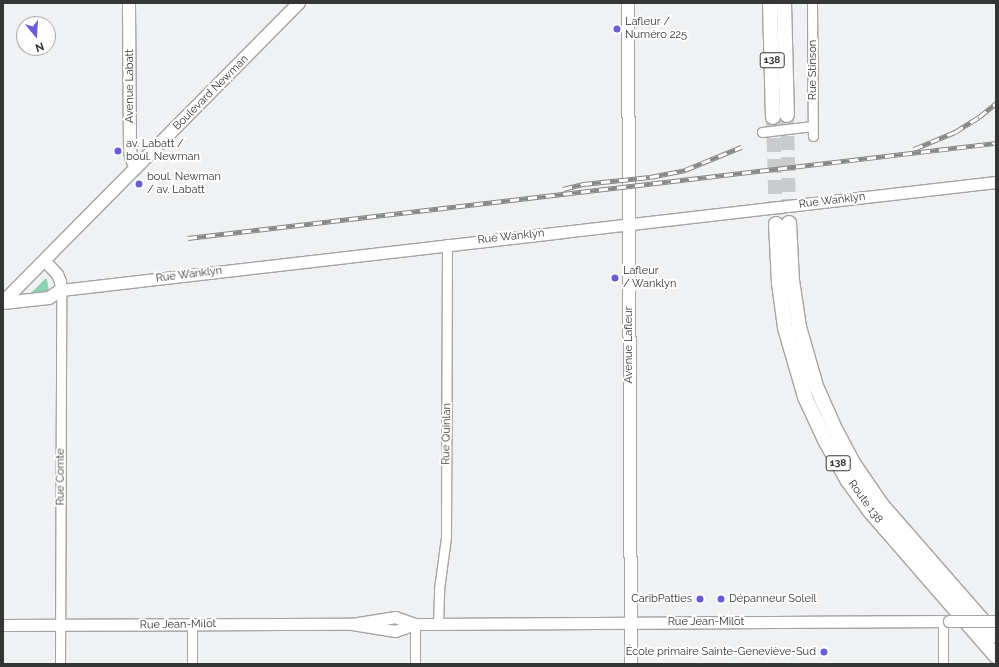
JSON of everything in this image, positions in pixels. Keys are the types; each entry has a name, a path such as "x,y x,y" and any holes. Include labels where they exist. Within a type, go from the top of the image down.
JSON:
{"highway":[{"name":"138","path":"770,3 780,116 784,3"},
{"name":"Route 138","path":"996,636 881,504 853,462 835,429 816,386 799,327 783,223 779,284 787,333 805,397 825,440 848,481 868,509 996,656"}],"main road":[{"name":"Avenue Labatt","path":"129,3 130,146 131,157 136,168"},
{"name":"Boulevard Newman","path":"3,302 299,3"},
{"name":"Avenue Lafleur","path":"628,3 631,664"},
{"path":"3,302 49,298 61,290"}],"street":[{"name":"Rue Stinson","path":"812,3 813,136"},
{"path":"762,132 813,126"},
{"name":"Rue Wanklyn","path":"61,290 447,244 996,182"},
{"name":"Rue Quinlan","path":"438,624 439,589 446,537 448,318 447,244"},
{"path":"44,260 59,278 61,290"},
{"name":"Rue Comte","path":"60,664 61,290"},
{"path":"943,664 946,621"},
{"name":"Rue Jean-Milot","path":"3,625 352,624 395,631 415,624 996,621"},
{"path":"415,624 415,664"},
{"path":"192,625 192,664"}],"green space":[{"path":"45,279 47,279 49,291 47,294 31,296 30,294"}],"tunnel":[{"path":"787,115 789,223"},
{"path":"773,117 776,224"}],"railway":[{"path":"914,149 955,132 979,117 996,103"},
{"path":"188,238 996,143"},
{"path":"563,189 583,184 650,177 685,170 741,147"}],"place":[{"name":"Lafleur / Numéro 225","path":"617,29"},
{"name":"av. Labatt / boul. Newman","path":"118,151"},
{"name":"boul. Newman / av. Labatt","path":"139,184"},
{"name":"Lafleur / Wanklyn","path":"615,278"},
{"name":"CaribPatties","path":"700,599"},
{"name":"Dépanneur Soleil","path":"721,599"},
{"name":"École primaire Sainte-Geneviève-Sud","path":"824,652"}]}
